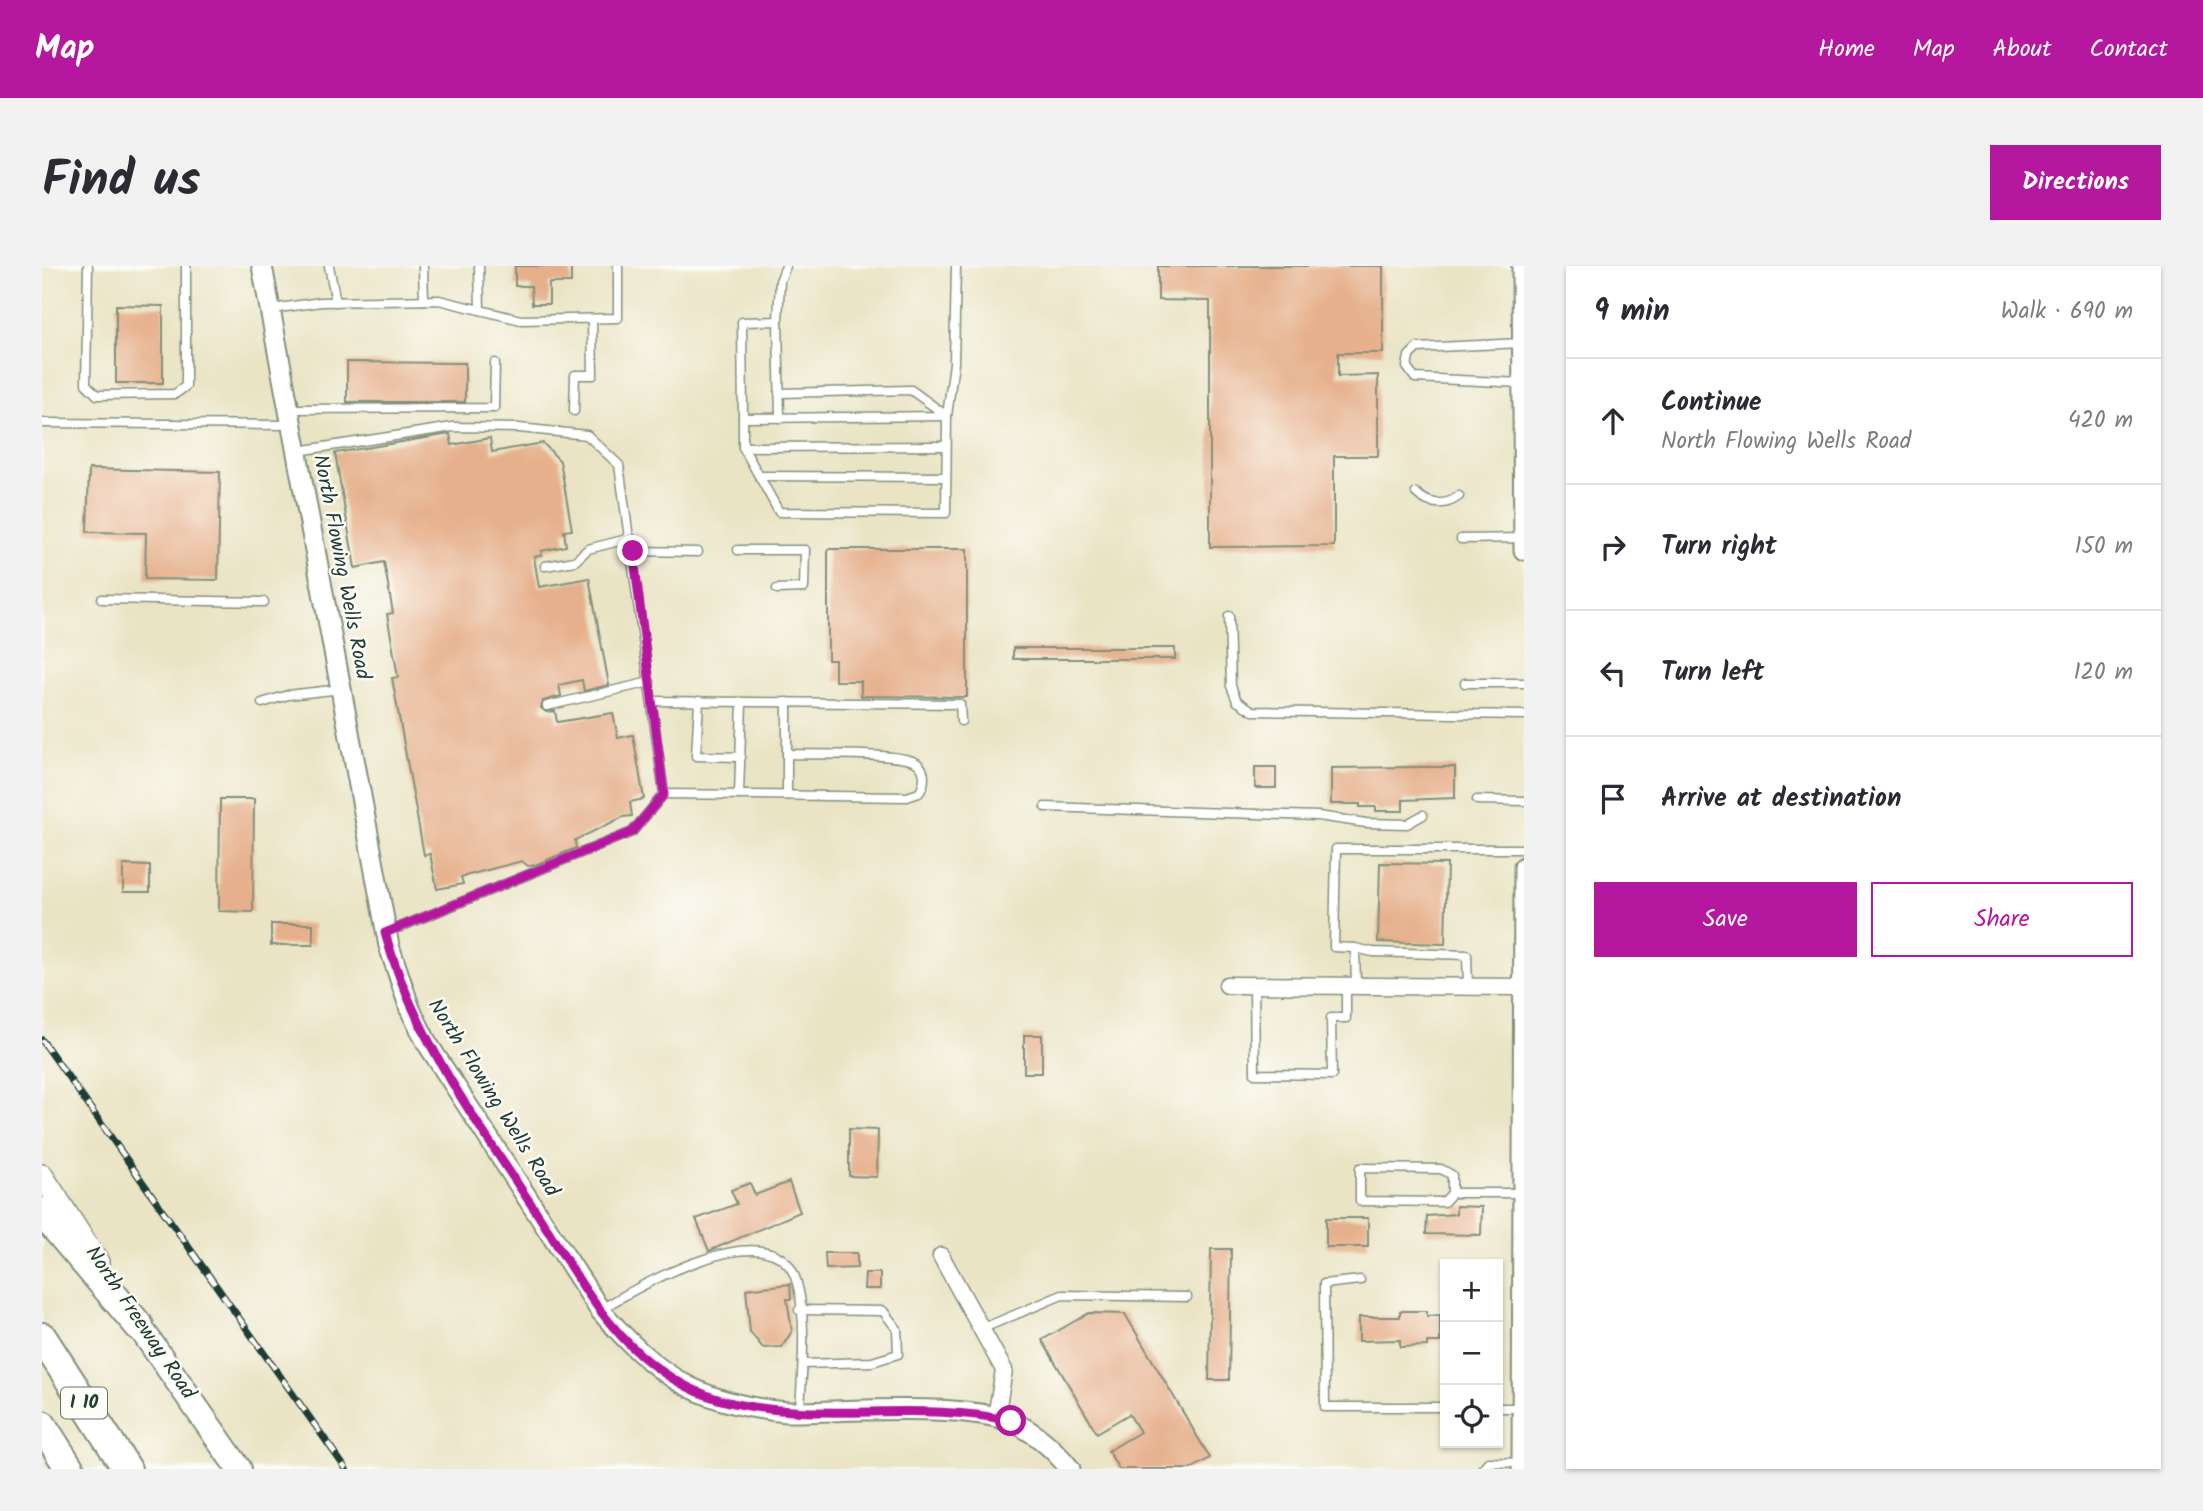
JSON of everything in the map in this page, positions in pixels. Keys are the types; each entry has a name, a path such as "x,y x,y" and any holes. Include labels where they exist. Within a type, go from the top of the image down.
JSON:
{"highway":[{"path":"42,1212 139,1326"},
{"name":"I 10","path":"42,1337 127,1469"},
{"name":"I 10","path":"42,1425 70,1469"}],"main road":[{"name":"North Freeway Road","path":"42,1175 139,1326 239,1469"}],"street":[{"name":"North Flowing Wells Road","path":"262,266 385,933 410,1009 427,1043 600,1310 631,1345 688,1389 761,1409 799,1412 946,1412 1011,1421 1037,1435 1070,1469"},
{"path":"1522,266 1524,550"},
{"path":"1522,1466 1524,867"},
{"path":"1227,985 1522,987"},
{"path":"941,1256 1004,1370 996,1418"}],"lane":[{"path":"88,266 86,384 97,395 175,394 186,386 186,266"},
{"path":"329,266 336,302"},
{"path":"423,266 424,300"},
{"path":"479,266 480,310"},
{"path":"272,309 336,302 439,300 521,320 618,318 618,266"},
{"path":"779,418 778,321 780,281 786,266"},
{"path":"778,321 743,322 743,447 779,512 946,513 945,446 954,363 956,266"},
{"path":"574,411 575,375 593,375 592,319"},
{"path":"1522,343 1417,348 1409,356 1407,367 1415,379 1522,383"},
{"path":"42,424 494,408 495,363"},
{"path":"779,393 911,390 947,415"},
{"path":"743,418 947,415"},
{"path":"296,451 453,427 519,428 587,435 619,465 633,551 664,794 632,832 385,933"},
{"path":"743,447 945,446"},
{"path":"761,476 946,477"},
{"path":"1416,493 1427,502 1436,503 1445,503 1459,496"},
{"path":"545,566 575,561 588,549 631,538"},
{"path":"1461,539 1524,538"},
{"path":"738,550 805,550 804,588 777,589"},
{"path":"633,551 698,552"},
{"path":"102,599 264,602"},
{"path":"1229,616 1231,686 1237,701 1253,711 1524,715"},
{"path":"547,706 650,682"},
{"path":"1465,683 1524,683"},
{"path":"262,703 288,695 341,690"},
{"path":"652,701 960,704 961,721"},
{"path":"699,701 696,757 740,757"},
{"path":"739,795 743,702"},
{"path":"786,702 786,795"},
{"path":"664,794 906,797 919,793 924,786 924,774 917,764 898,758 786,754"},
{"path":"1478,800 1524,801"},
{"path":"1045,807 1318,816 1366,823 1407,824 1423,815"},
{"path":"1468,986 1468,955 1373,952 1334,947 1336,849 1524,849"},
{"path":"1254,985 1255,1074 1332,1075 1332,1018 1346,1018 1355,948"},
{"path":"1452,1193 1452,1175 1441,1169 1360,1168 1360,1201 1444,1202 1452,1193 1521,1194"},
{"path":"600,1310 646,1283 718,1256 756,1248 785,1262 795,1276 799,1310 803,1364 799,1412"},
{"path":"1360,1280 1324,1284 1325,1407 1440,1407"},
{"path":"981,1329 1062,1295 1187,1297"},
{"path":"799,1310 883,1311 897,1329 898,1354 872,1362 803,1364"},
{"path":"1503,1408 1522,1408"},
{"path":"1482,1469 1488,1462 1522,1466"}],"building":[{"path":"515,266 571,266 571,283 549,283 549,304 532,304 531,286 515,286"},
{"path":"1158,266 1383,266 1383,353 1338,353 1338,376 1378,375 1378,456 1334,456 1334,546 1210,547 1210,301 1158,300"},
{"path":"116,305 163,306 163,383 116,383"},
{"path":"347,362 465,363 465,402 347,402"},
{"path":"450,434 452,445 490,438 492,452 543,443 560,461 572,530 564,531 566,546 541,551 542,555 534,557 539,587 589,578 609,685 584,691 582,680 559,685 561,696 543,701 541,708 546,712 555,711 557,722 613,713 618,738 633,735 644,799 630,802 632,816 623,817 575,840 576,848 535,865 528,866 522,861 461,877 463,884 437,889 430,854 424,855 392,678 398,677 387,614 393,613 384,562 355,568 335,453"},
{"path":"89,469 220,472 218,580 145,579 146,533 87,532"},
{"path":"828,549 967,549 967,697 861,696 861,681 835,681 835,660 828,660"},
{"path":"1013,648 1175,648 1175,659 1013,659"},
{"path":"1255,767 1276,767 1276,788 1255,788"},
{"path":"1455,767 1455,798 1403,800 1403,811 1376,811 1376,807 1360,807 1360,804 1331,804 1331,768"},
{"path":"220,799 254,799 253,912 219,911"},
{"path":"1380,863 1447,864 1445,944 1378,942"},
{"path":"123,865 150,866 150,892 123,892"},
{"path":"271,924 313,924 313,945 271,945"},
{"path":"1024,1035 1042,1035 1042,1073 1024,1073"},
{"path":"849,1129 878,1130 877,1177 849,1176"},
{"path":"789,1182 800,1212 709,1251 696,1219 737,1204 731,1190 750,1183 755,1195"},
{"path":"1456,1206 1482,1207 1481,1235 1426,1234 1427,1216 1456,1214"},
{"path":"1326,1218 1368,1218 1368,1247 1326,1247"},
{"path":"1211,1249 1231,1249 1229,1380 1209,1380"},
{"path":"825,1253 857,1253 857,1268 826,1269"},
{"path":"865,1273 880,1273 880,1289 864,1289"},
{"path":"790,1284 791,1299 787,1299 792,1331 782,1347 763,1348 750,1332 746,1289"},
{"path":"1400,1311 1427,1311 1427,1316 1440,1315 1440,1342 1427,1342 1427,1346 1400,1347 1400,1340 1359,1341 1359,1317 1400,1317"},
{"path":"1089,1313 1125,1314 1210,1458 1191,1469 1119,1469 1108,1451 1140,1432 1129,1414 1097,1433 1042,1340"}],"railway":[{"path":"42,1040 346,1469"}],"route":[{"path":"633,551 664,794 651,813 632,832 385,933 410,1009 427,1043 460,1096 600,1310 631,1345 660,1370 688,1389 761,1409 787,1412 946,1412 986,1415 1011,1421"}]}
